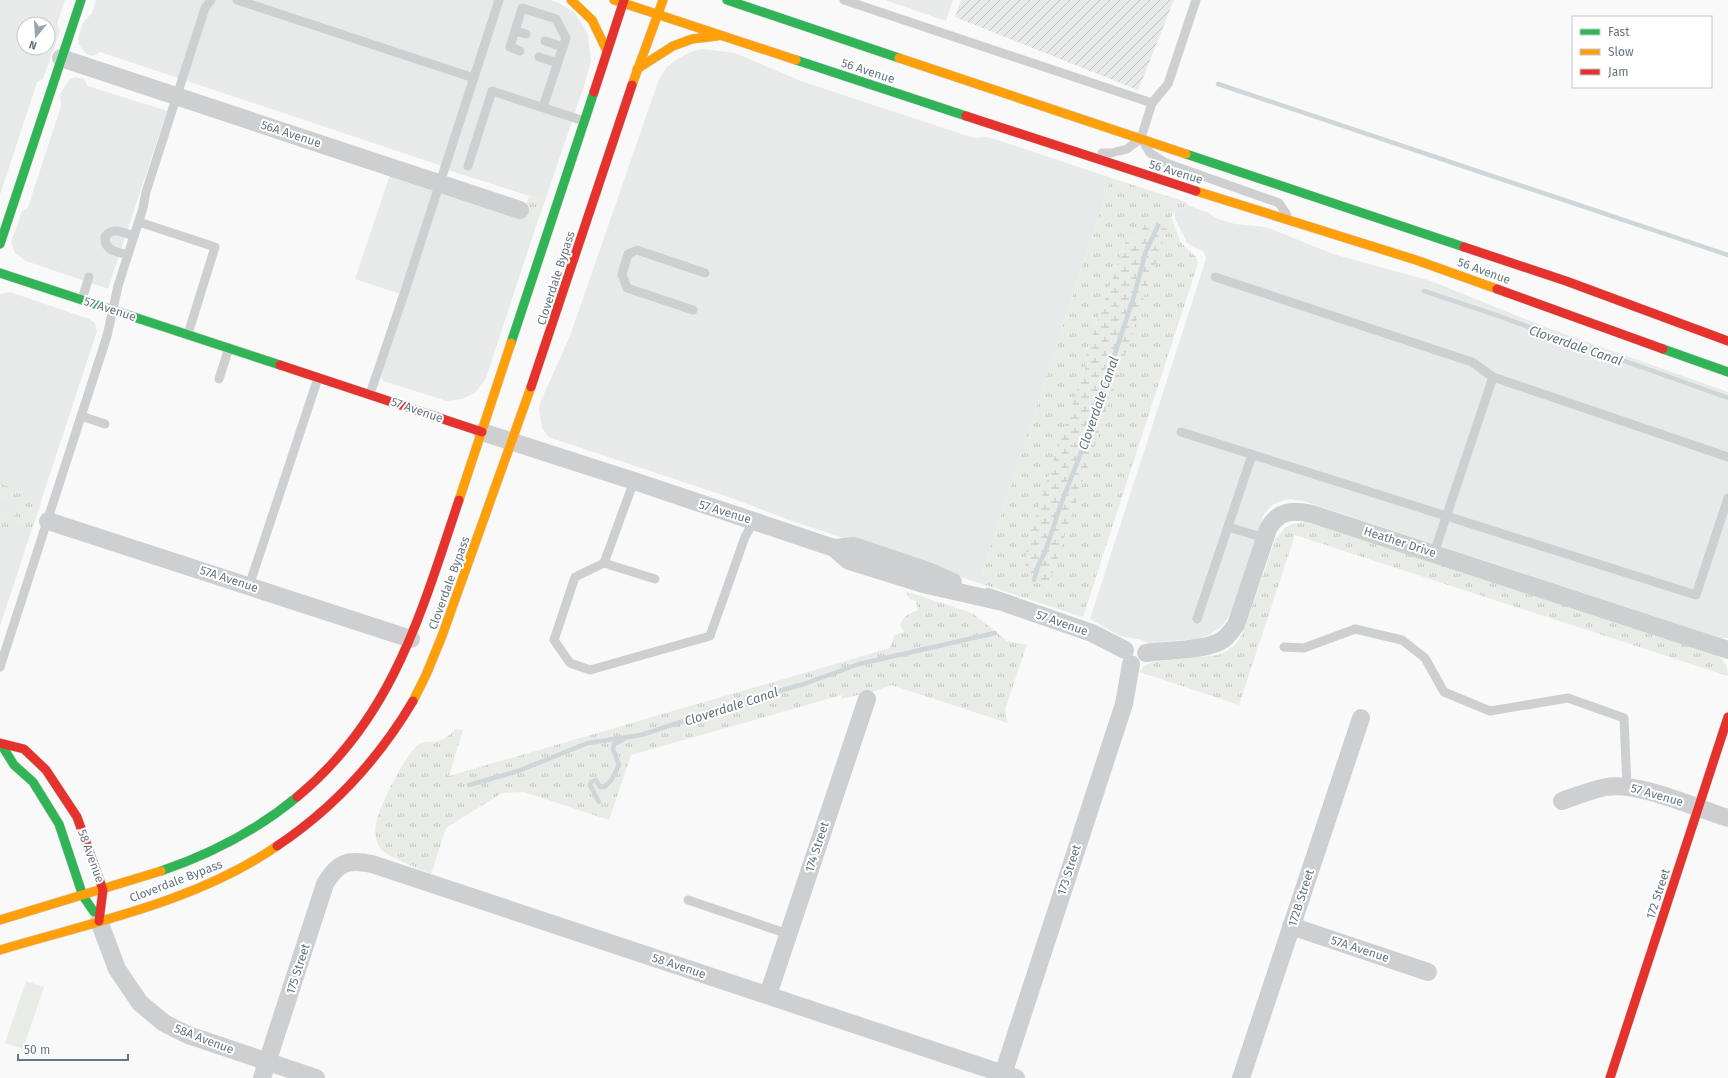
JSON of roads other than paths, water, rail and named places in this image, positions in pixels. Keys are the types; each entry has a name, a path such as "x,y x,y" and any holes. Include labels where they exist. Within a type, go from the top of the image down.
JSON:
{"main road":[{"path":"0,244 80,0"},
{"path":"571,0 592,20 607,51"},
{"name":"56 Avenue","path":"614,0 624,1 720,35 1080,154 1416,260 1728,372"},
{"name":"Cloverdale Bypass","path":"0,950 169,899 206,885 252,863 301,831 348,789 393,732 414,699 434,656 544,353 637,69 663,0"},
{"name":"56 Avenue","path":"727,0 1566,281 1728,342"},
{"name":"Cloverdale Bypass","path":"0,920 103,890 174,867 215,850 258,826 282,810 324,774 371,716 386,690 411,639 426,599 624,1"},
{"path":"637,69 674,46 692,39 720,35"},
{"name":"57 Avenue","path":"0,272 482,432"},
{"name":"172 Street","path":"1610,1078 1728,716"},
{"name":"58 Avenue","path":"1,744 24,749 46,770 77,817 103,890 99,921"},
{"name":"58 Avenue","path":"1,744 14,765 33,782 60,824 83,896 99,921"}],"street":[{"name":"56A Avenue","path":"62,58 520,210"},
{"name":"57 Avenue","path":"482,432 834,548 854,546 928,571 998,601 1092,633 1128,657"},
{"name":"Heather Drive","path":"1128,657 1141,663 1145,658 1146,653 1206,647 1224,640 1236,625 1270,525 1276,518 1288,512 1300,511 1434,553 1728,650"},
{"name":"57A Avenue","path":"48,521 411,639"},
{"name":"173 Street","path":"1009,1076 1124,704 1128,657"},
{"name":"174 Street","path":"768,996 867,698"},
{"name":"172B Street","path":"1241,1078 1361,718"},
{"name":"57 Avenue","path":"1562,801 1606,787 1627,786 1648,791 1728,818"},
{"name":"58 Avenue","path":"342,864 359,861 372,864 1009,1076"},
{"name":"175 Street","path":"265,1070 325,884 332,872 342,864"},
{"name":"58A Avenue","path":"99,921 117,970 140,1003 164,1023 265,1070 316,1078"},
{"name":"57A Avenue","path":"1291,926 1428,972"}],"lane":[{"path":"0,666 107,336 118,286 143,208 148,174 154,155 176,97 205,8 211,0"},
{"path":"237,0 266,4 474,78"},
{"path":"370,394 499,0"},
{"path":"844,0 868,4 1152,103"},
{"path":"1080,154 1116,152 1127,149 1142,138 1152,103 1168,84 1196,0"},
{"path":"520,51 510,48 523,4 556,19 566,38 543,107"},
{"path":"516,31 526,34"},
{"path":"545,41 563,47"},
{"path":"539,57 558,63"},
{"path":"468,166 492,91 584,120"},
{"path":"1142,138 1150,154 1166,163 1279,203 1290,220"},
{"path":"134,205 143,208"},
{"path":"139,222 216,247 188,334"},
{"path":"128,255 107,247 105,238 110,232 116,230 134,236"},
{"path":"693,310 627,288 622,274 628,254 637,250 705,273"},
{"path":"82,299 89,277"},
{"path":"1215,277 1472,362 1493,377 1728,457"},
{"path":"219,378 229,348"},
{"path":"1434,553 1493,377"},
{"path":"249,586 318,378"},
{"path":"81,416 105,424"},
{"path":"1181,432 1696,595 1728,498"},
{"path":"1197,619 1252,455"},
{"path":"604,563 634,481"},
{"path":"655,579 604,563 575,577 554,640 570,663 590,670 710,636 744,537 754,521"},
{"path":"1228,527 1265,538"},
{"path":"1284,647 1304,648 1355,629 1402,640 1425,658 1444,692 1490,711 1568,698 1624,718 1627,786"},
{"path":"688,900 788,934"}],"waterway":[{"path":"1218,84 1728,255"},
{"name":"Cloverdale Canal","path":"1034,580 1089,432 1134,296 1146,251 1158,226"},
{"name":"Cloverdale Canal","path":"1424,291 1728,398"},
{"name":"Cloverdale Canal","path":"469,785 518,771 588,743 641,735 751,699 804,684 859,664 995,633"},
{"path":"599,802 590,785 591,782 596,780 600,787 604,787 611,781 619,765 613,749 614,744 624,739"}]}
